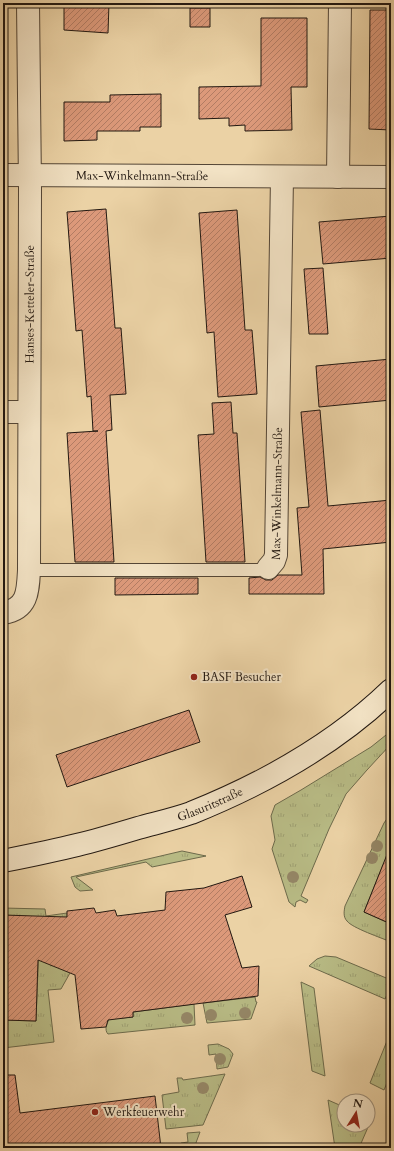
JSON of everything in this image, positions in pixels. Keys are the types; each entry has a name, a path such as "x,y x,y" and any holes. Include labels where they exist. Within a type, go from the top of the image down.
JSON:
{"street":[{"name":"Hanses-Ketteler-Straße","path":"12,609 26,597 29,570 28,3"},
{"path":"338,177 340,3"},
{"name":"Max-Winkelmann-Straße","path":"3,175 391,177"},
{"name":"Max-Winkelmann-Straße","path":"268,568 274,561 276,555 282,177"},
{"path":"3,412 29,412"},
{"name":"Glasuritstraße","path":"3,861 78,845 149,825 190,813 229,796 290,765 337,735 380,701 391,690"}],"lane":[{"name":"Max-Winkelmann-Straße","path":"29,570 259,570 268,568"}],"green space":[{"path":"391,731 391,744 346,794 329,829 301,896 308,900 306,903 300,900 296,902 295,907 289,902 272,849 275,840 271,816 275,805 371,747"},
{"path":"391,813 391,868 383,865 364,912 391,924 391,942 355,927 347,921 344,914 345,906 384,823"},
{"path":"182,851 206,856 152,867 146,862 76,877 93,890 80,891 75,887 71,877"},
{"path":"3,908 45,909 46,916 67,913 70,973 61,989 48,990 54,1042 3,1048 3,1020 36,1021 40,917 3,915"},
{"path":"325,956 336,957 391,980 391,986 385,999 309,966 317,959"},
{"path":"301,982 314,988 325,1076 312,1071"},
{"path":"255,997 257,1002 251,1019 207,1023 203,1003"},
{"path":"194,1004 195,1025 108,1034 106,1031 109,1019 133,1017 133,1012"},
{"path":"391,1031 391,1073 384,1090 370,1083"},
{"path":"218,1044 229,1049 233,1054 228,1067 217,1069 216,1054 209,1055 208,1045"},
{"path":"225,1074 203,1125 166,1129 162,1095 179,1092 177,1078 182,1078 183,1080"},
{"path":"328,1100 336,1104 336,1133 366,1133 359,1148 335,1148"},
{"path":"200,1132 194,1148 182,1148 181,1143 188,1142 187,1133"}],"building":[{"path":"64,3 109,3 108,33 64,30"},
{"path":"190,8 210,8 210,27 190,27"},
{"path":"370,10 391,10 391,130 369,129"},
{"path":"261,18 307,18 307,87 291,87 292,130 245,131 245,125 229,126 229,118 199,119 199,87 261,86"},
{"path":"161,94 161,127 140,127 140,131 97,131 97,140 64,141 64,102 110,102 110,95"},
{"path":"106,209 115,328 121,328 126,394 110,395 112,430 106,431 114,562 75,562 67,433 98,431 93,431 91,396 87,397 82,330 76,331 67,212"},
{"path":"237,210 245,330 252,330 257,394 218,397 214,332 207,333 199,213"},
{"path":"391,216 391,258 323,264 319,222"},
{"path":"323,268 328,334 309,334 304,269"},
{"path":"391,359 391,400 319,407 316,366"},
{"path":"231,402 233,433 237,433 245,562 206,562 198,435 214,434 212,403"},
{"path":"320,410 328,506 391,500 391,542 323,549 324,594 249,594 249,578 260,577 266,580 272,580 278,575 302,575 297,508 309,507 301,412"},
{"path":"115,578 198,578 198,594 115,595"},
{"path":"189,710 200,742 67,787 56,755"},
{"path":"391,847 391,924 364,912"},
{"path":"242,876 252,907 225,915 242,968 259,966 258,996 133,1012 133,1017 108,1020 106,1027 81,1029 75,975 38,960 36,1021 3,1020 3,915 67,917 67,911 94,908 96,913 115,910 117,916 165,910 166,892 204,888"},
{"name":"Werkfeuerwehr","path":"3,1075 15,1075 20,1113 155,1096 161,1148 3,1148"}],"place":[{"name":"BASF Besucher","path":"194,677"},
{"name":"Werkfeuerwehr","path":"95,1112"}]}
